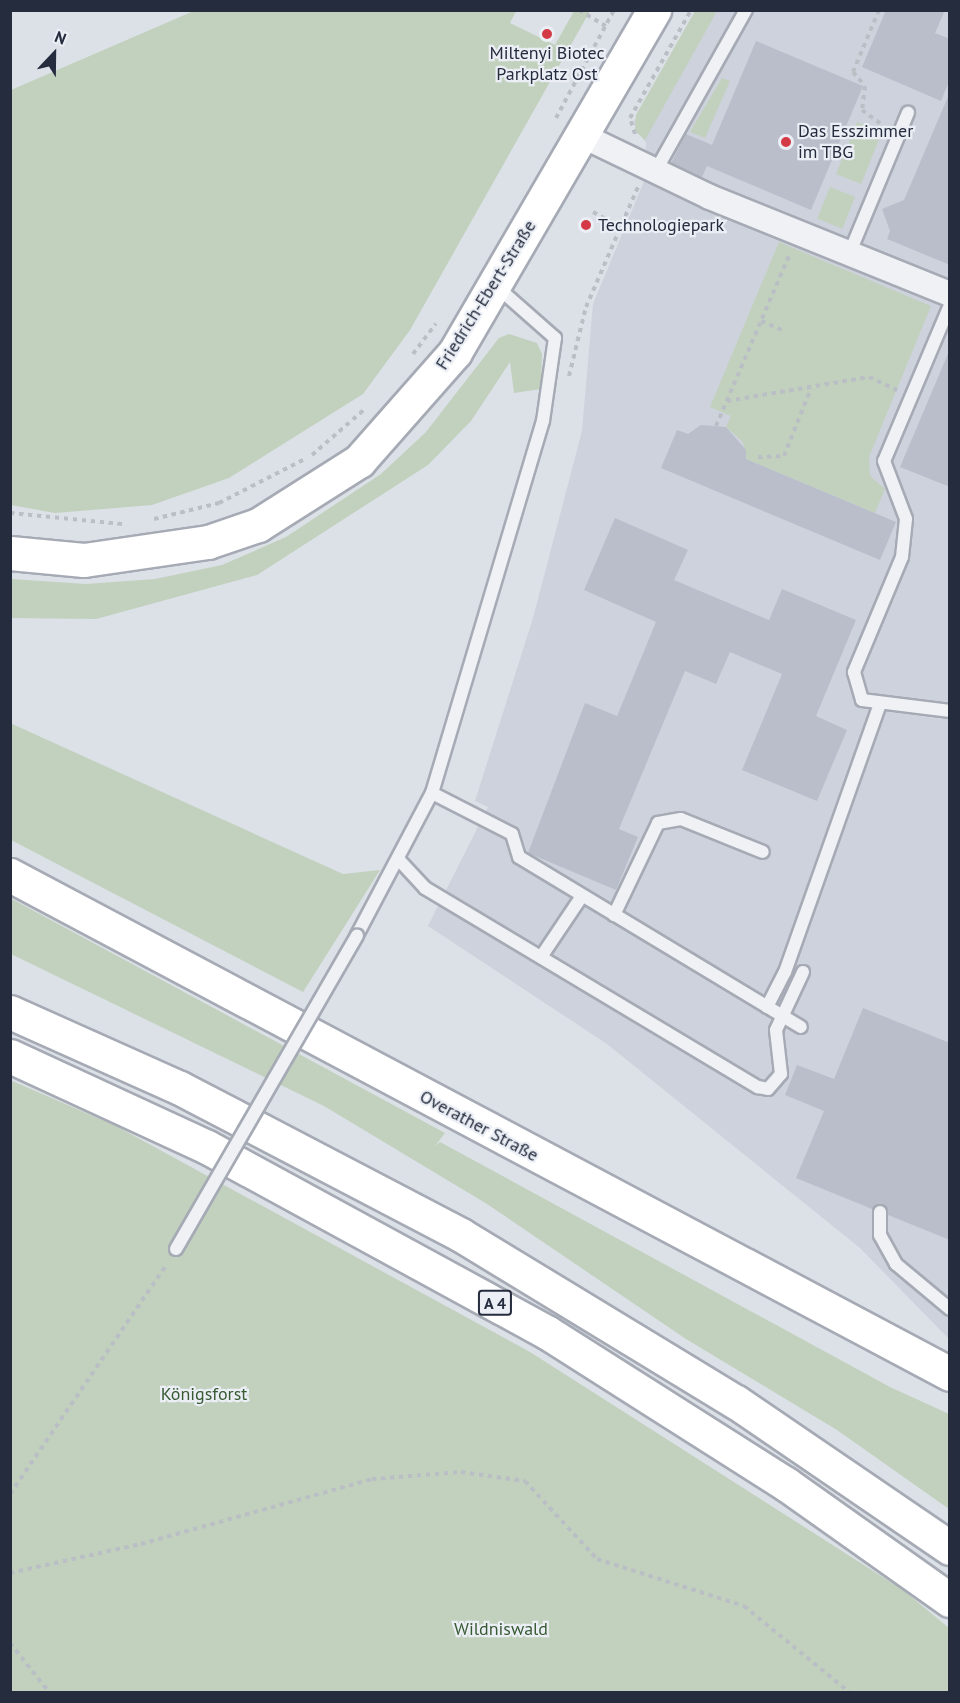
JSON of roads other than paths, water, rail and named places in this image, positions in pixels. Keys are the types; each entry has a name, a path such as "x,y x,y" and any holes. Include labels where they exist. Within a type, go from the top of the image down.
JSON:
{"main road":[{"name":"Friedrich-Ebert-Straße","path":"10,553 84,560 128,557 258,525 358,461 421,396 496,286 567,129 654,10"},
{"name":"Overather Straße","path":"10,875 950,1374"},
{"name":"A 4","path":"10,1012 180,1088 462,1235 736,1402 950,1548"},
{"name":"A 4","path":"10,1056 207,1147 537,1327 786,1484 950,1600"}],"street":[{"path":"567,129 650,170 950,294"}],"lane":[{"path":"650,170 746,10"},
{"path":"850,252 908,113"},
{"path":"176,1249 400,861 432,793 534,455 553,369 555,338 496,286"},
{"path":"950,305 884,461 906,519 902,557 854,672 862,700 879,706 950,711"},
{"path":"767,1007 785,972 879,706"},
{"path":"432,793 513,834 519,857 801,1027"},
{"path":"614,915 658,823 681,819 764,852"},
{"path":"400,861 425,888 768,1089 781,1074 776,1030 803,972"},
{"path":"541,957 582,896"},
{"path":"880,1212 880,1235 896,1264 950,1309"}],"place":[{"name":"Miltenyi Biotec Parkplatz Ost","path":"547,34"},
{"name":"Das Esszimmer im TBG","path":"786,142"},
{"name":"Technologiepark","path":"586,225"}],"park label":[{"name":"Königsforst","path":"204,1394"},
{"name":"Wildniswald","path":"501,1629"}]}
